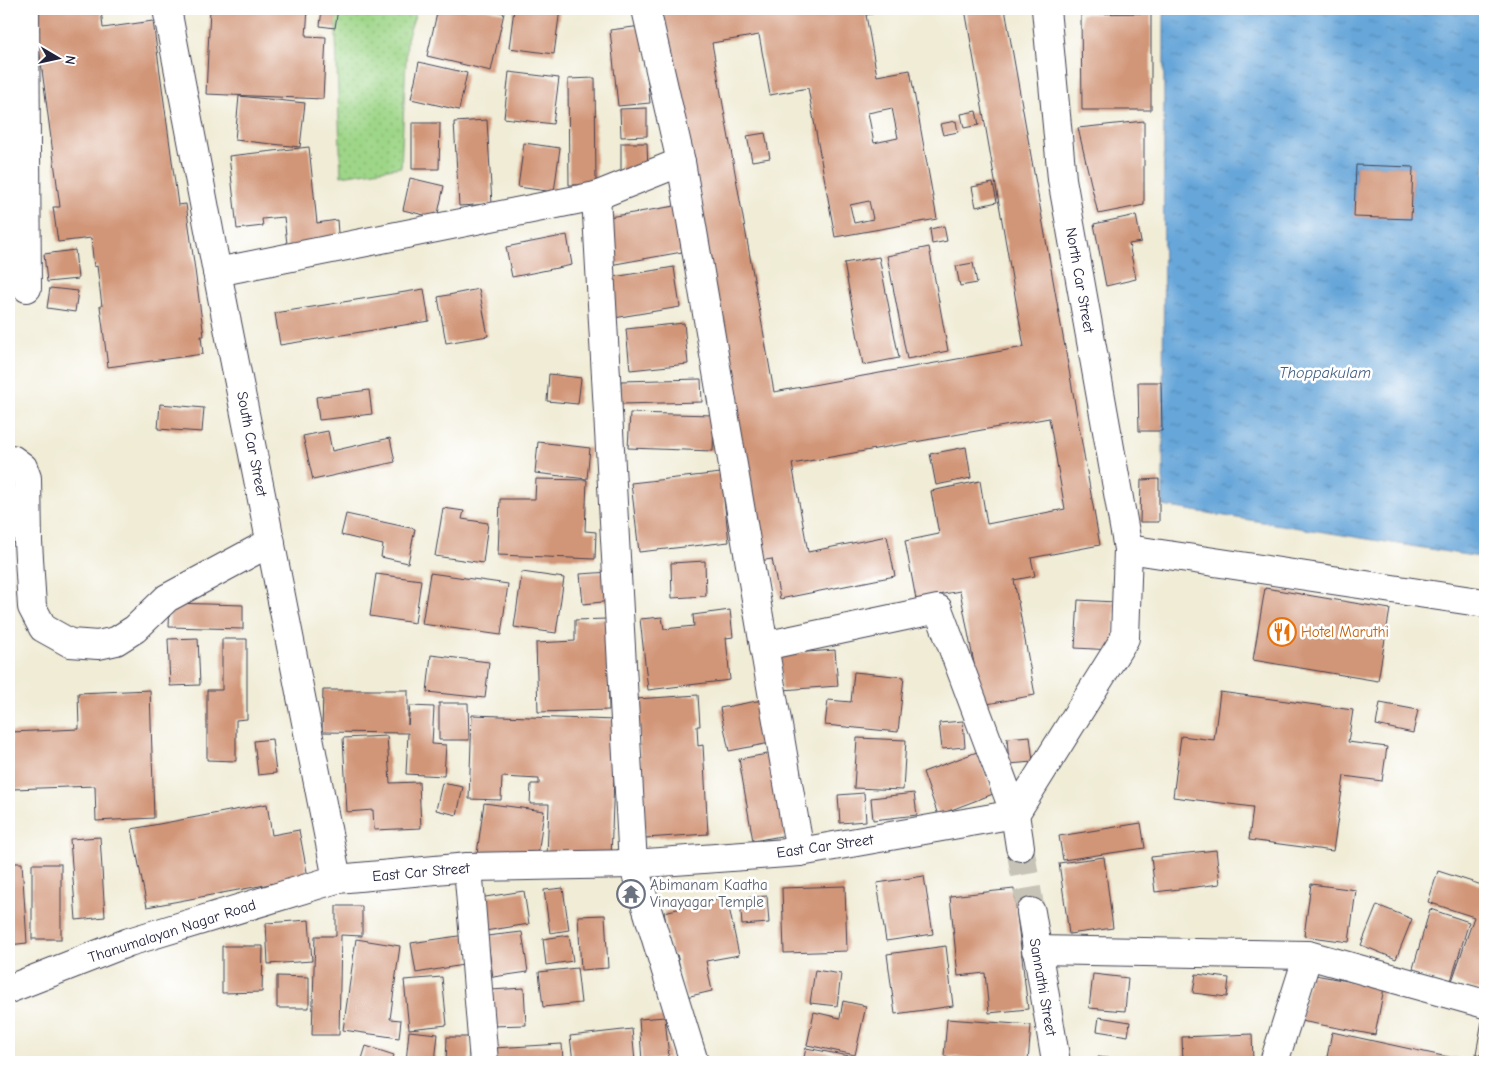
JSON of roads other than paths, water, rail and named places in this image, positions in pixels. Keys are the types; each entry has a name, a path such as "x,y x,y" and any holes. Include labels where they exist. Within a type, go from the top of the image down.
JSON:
{"street":[{"path":"25,9 27,288"},
{"name":"South Car Street","path":"167,9 337,879"},
{"path":"646,9 681,162 800,852"},
{"name":"North Car Street","path":"1046,9 1062,179 1128,549"},
{"path":"218,272 596,196 681,162"},
{"path":"596,196 633,864 694,1062"},
{"path":"9,459 22,467 27,478 32,607 43,628 70,643 98,645 116,642 135,629 167,598 271,542"},
{"path":"1015,814 1125,638 1128,549 1485,603"},
{"path":"764,646 938,609 1015,814 1020,847"},
{"name":"East Car Street","path":"337,879 468,867 633,864 800,852 1015,814"},
{"path":"468,867 484,1062"},
{"name":"Thanumalayan Nagar Road","path":"9,989 129,942 337,879"},
{"name":"Sannathi Street","path":"1031,912 1056,1062"},
{"path":"1036,950 1308,955 1485,1004"},
{"path":"1274,1062 1308,955"}],"water":[{"name":"Thoppakulam","path":"1164,9 1485,9 1485,558 1163,506","holes":["1356,165 1413,167 1411,218 1354,217"]}],"tunnel":[{"path":"1020,847 1031,912"}],"place":[{"name":"Hotel Maruthi","path":"1282,632"},
{"name":"Abimanam Kaatha Vinayagar Temple","path":"631,894"}]}
